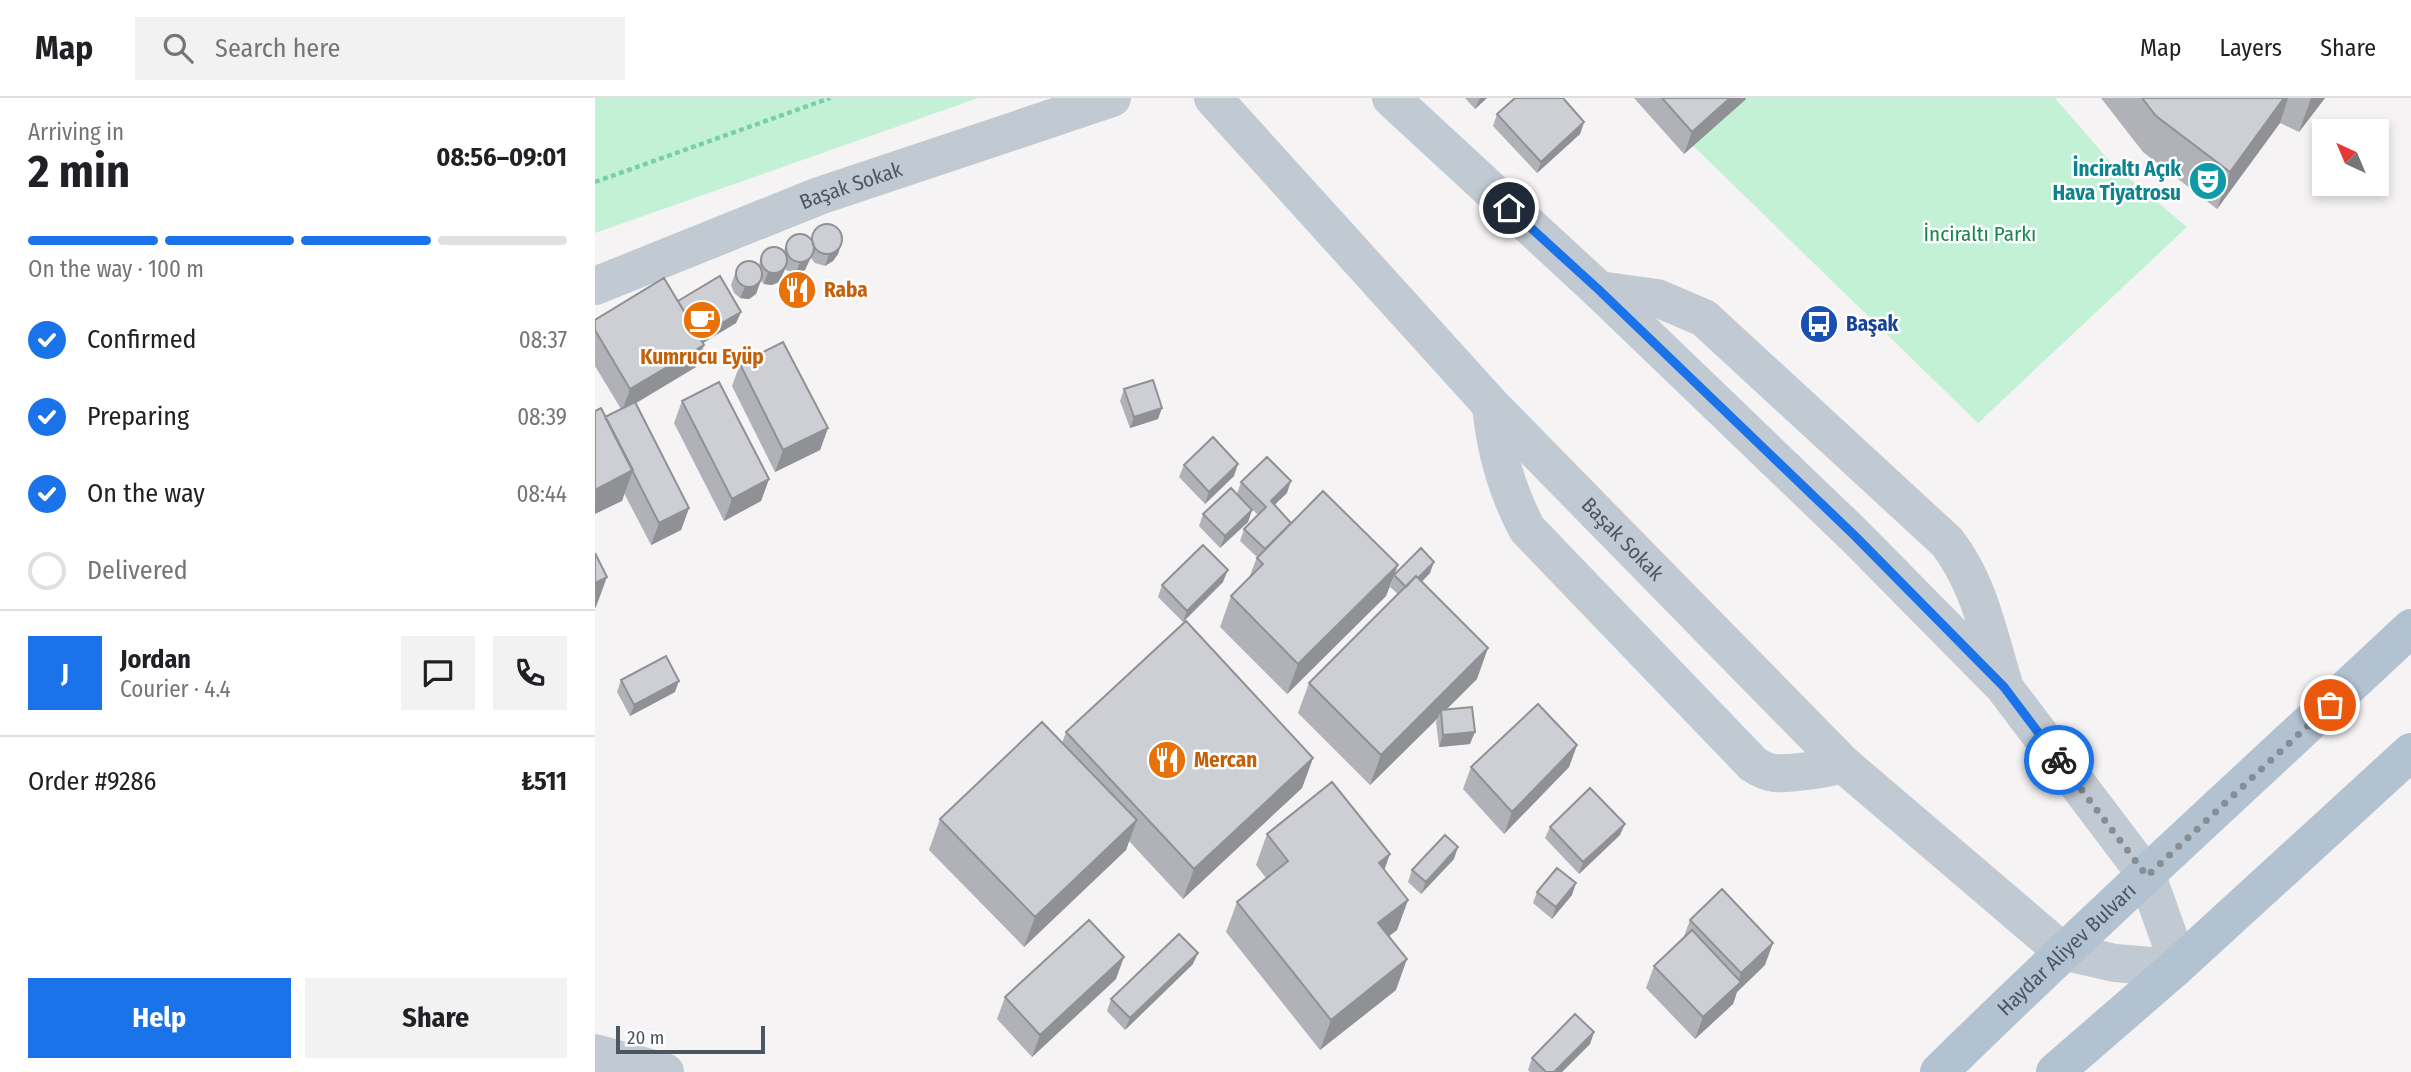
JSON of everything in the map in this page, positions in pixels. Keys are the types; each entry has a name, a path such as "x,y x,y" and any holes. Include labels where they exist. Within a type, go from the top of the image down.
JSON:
{"main road":[{"name":"Haydar Aliyev Bulvarı","path":"1939,1072 2062,951 2147,876 2411,628"},
{"path":"2072,1066 2411,752"}],"street":[{"name":"Başak Sokak","path":"595,286 819,197 1112,98"},
{"name":"Başak Sokak","path":"1213,98 1491,405 1843,764 2062,951"},
{"path":"1391,98 1599,290 1855,536 2004,687 2147,876 2172,946 2175,968 2115,963 2062,951"},
{"path":"1599,290 1657,299 1704,318 1947,542 1975,587 2004,687"},
{"path":"1491,405 1494,435 1503,471 1513,502 1527,529 1753,764 1764,771 1774,773 1827,769 1843,764"},
{"path":"595,1053 665,1072"}],"path":[{"path":"595,181 829,98"}],"green space":[{"path":"595,98 978,98 595,233"},
{"name":"İnciraltı Parkı","path":"1644,98 2055,98 2113,165 2187,227 1978,423"}],"building":[{"path":"1515,98 1563,98 1584,122 1541,162 1497,114"},
{"path":"1662,98 1730,98 1692,132"},
{"path":"2142,98 2284,98 2230,172 2156,116"},
{"path":"827,224 833,225 841,233 841,245 833,253 827,254 821,253 813,245 812,239 813,233 821,225"},
{"path":"800,234 810,238 814,248 810,258 800,262 790,258 786,248 790,238"},
{"path":"774,247 783,251 787,260 783,269 774,273 765,269 761,260 765,251"},
{"path":"749,261 758,265 762,274 758,283 749,287 740,283 736,274 740,265"},
{"path":"720,276 741,312 699,336 678,301"},
{"path":"664,278 704,345 630,389 595,330 595,320"},
{"path":"783,342 828,428 783,450 740,364"},
{"path":"1153,380 1162,408 1134,417 1124,389"},
{"path":"719,382 769,479 732,499 682,401"},
{"path":"635,402 689,508 659,523 605,417"},
{"path":"601,408 633,470 595,490 595,411"},
{"path":"1213,437 1238,464 1209,492 1184,465"},
{"path":"1267,457 1291,481 1271,501 1291,523 1265,549 1244,529 1266,507 1241,482"},
{"path":"1231,488 1252,510 1225,536 1203,514"},
{"path":"1323,491 1398,565 1298,664 1231,596 1263,564 1257,558"},
{"path":"1203,545 1228,570 1187,611 1162,585"},
{"path":"1421,548 1434,562 1406,587 1394,575"},
{"path":"595,553 607,577 595,583"},
{"path":"1416,576 1488,648 1381,755 1309,683"},
{"path":"1186,621 1313,758 1194,869 1066,732"},
{"path":"666,656 679,681 634,705 621,680"},
{"path":"1538,704 1577,745 1512,812 1471,767"},
{"path":"1472,707 1475,732 1443,735 1441,710"},
{"path":"1042,722 1137,820 1035,917 940,819"},
{"path":"1332,782 1390,854 1379,863 1408,900 1378,923 1407,959 1331,1020 1237,902 1288,861 1267,834"},
{"path":"1590,788 1625,824 1583,862 1550,827"},
{"path":"1445,835 1458,847 1426,882 1412,870"},
{"path":"1557,868 1576,883 1556,907 1537,892"},
{"path":"1722,889 1773,943 1741,973 1690,920"},
{"path":"1089,920 1124,957 1040,1035 1005,997"},
{"path":"1692,930 1741,982 1703,1017 1654,966"},
{"path":"1179,934 1198,953 1130,1018 1111,999"},
{"path":"1575,1014 1594,1032 1554,1072 1546,1072 1532,1058"}],"way so far":[{"path":"2059,760 2147,876 2330,705"}],"place":[{"name":"İnciraltı Açık Hava Tiyatrosu","path":"2208,181"},
{"name":"Raba","path":"797,290"},
{"name":"Kumrucu Eyüp","path":"702,320"},
{"name":"Başak","path":"1819,324"},
{"name":"Mercan","path":"1167,760"}],"route":[{"path":"1509,208 1599,290 1855,536 2004,687 2059,760"}]}
